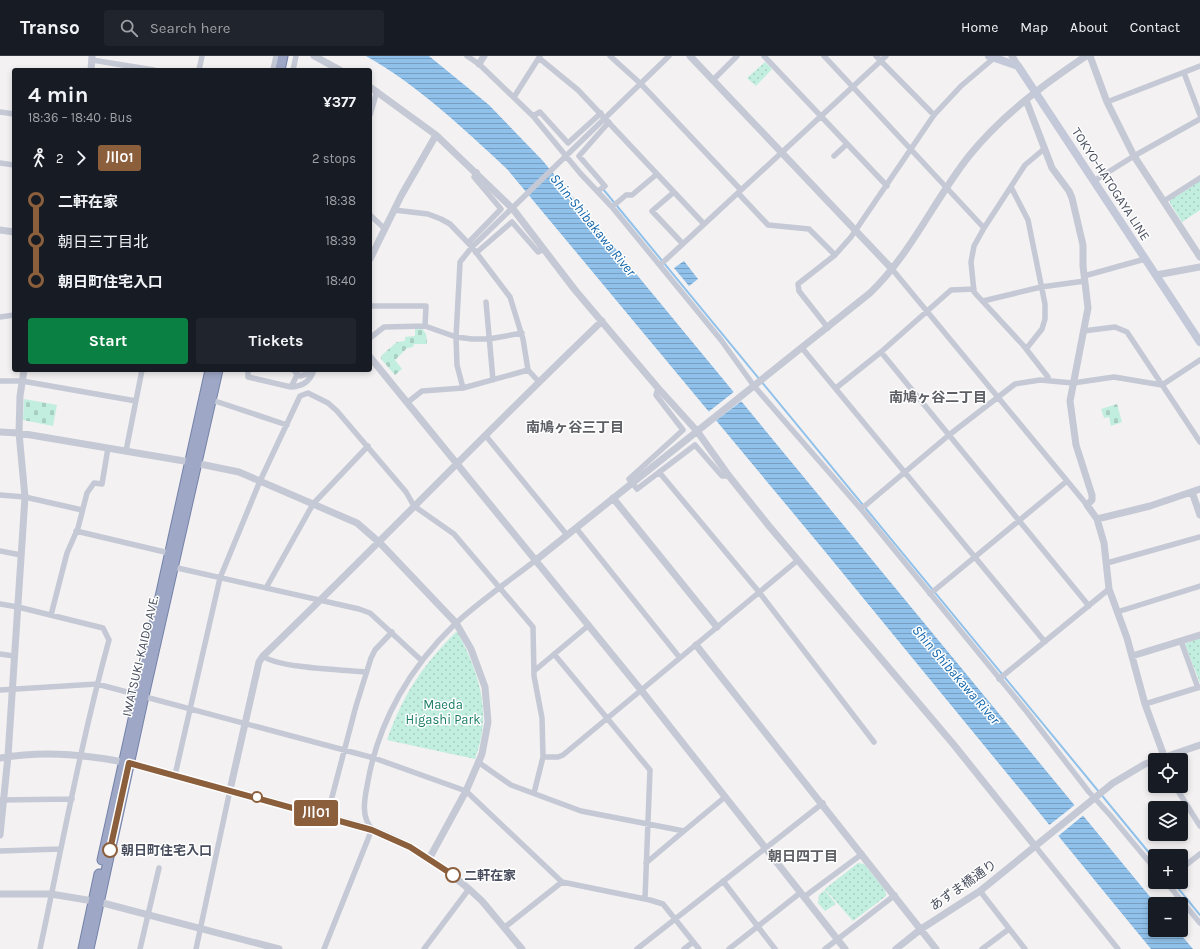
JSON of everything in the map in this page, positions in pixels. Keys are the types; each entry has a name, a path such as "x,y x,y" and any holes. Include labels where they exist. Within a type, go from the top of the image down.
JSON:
{"highway":[{"path":"280,68 283,56"},
{"path":"286,68 289,56"},
{"name":"IWATSUKI-KAIDO AVE.","path":"89,949 96,902 169,553 193,463 212,400 210,372"},
{"name":"IWATSUKI-KAIDO AVE.","path":"140,695 173,567 210,372"},
{"name":"IWATSUKI-KAIDO AVE.","path":"82,949 96,902"}],"main road":[{"path":"991,57 1018,66"},
{"name":"TOKYO-HATOGAYA LINE","path":"1018,66 1200,342"}],"street":[{"path":"199,68 202,56"},
{"path":"273,68 276,56"},
{"path":"293,68 296,56"},
{"path":"314,56 336,68"},
{"path":"467,56 479,64 533,116 566,157 612,207 721,340 753,388 861,509 1000,679 1092,799 1110,815 1148,861"},
{"path":"479,64 484,56"},
{"path":"610,56 641,84 740,191 768,225 809,229 835,255"},
{"path":"598,191 605,186 578,156 607,120 669,56"},
{"path":"690,56 892,269 1097,519 1104,543 1109,589 1132,656 1145,704 1163,753"},
{"path":"713,80 736,56"},
{"path":"764,56 887,186"},
{"path":"824,56 984,228"},
{"path":"1012,56 1018,66"},
{"path":"372,830 365,819 364,811 368,780 374,758 389,714 421,660 456,623 753,388 870,293 892,269 980,143 1026,100 1077,59 1086,56"},
{"path":"1090,56 1107,102 1134,156 1200,257"},
{"path":"514,97 540,57 578,90 601,113 704,224"},
{"path":"660,265 853,87 881,57 934,115"},
{"path":"828,328 797,287 800,282 835,255 856,232 934,115 991,57"},
{"path":"91,68 92,58 144,68"},
{"path":"1107,102 1200,66"},
{"path":"1184,73 1200,115"},
{"path":"372,88 436,135 513,208 544,250 602,322 658,388 699,430 729,476 954,745 1118,949"},
{"path":"372,108 377,91"},
{"path":"1026,100 1052,168 1069,191 1074,204 1083,244 1084,279 1088,308 1070,401 1076,445 1092,498 1087,505"},
{"path":"0,112 12,114"},
{"path":"533,116 540,112 568,143 601,113"},
{"path":"1094,181 1134,156 1200,119"},
{"path":"470,245 513,208 607,120"},
{"path":"372,255 394,210 436,135"},
{"path":"834,156 847,144"},
{"path":"1044,149 1025,165 984,228 972,251 974,289 1026,349 1048,377 1048,380"},
{"path":"0,163 12,165"},
{"path":"464,388 457,365 456,337 460,262 470,245 502,209 474,177 476,172"},
{"path":"612,207 626,195 632,195 657,174"},
{"path":"1164,201 1200,178"},
{"path":"1011,186 1028,220 1045,312 1042,329 1026,349"},
{"path":"674,192 652,210 683,244"},
{"path":"394,210 428,214 441,219 450,224 476,252 510,297 522,334 528,370 539,382"},
{"path":"372,217 385,229"},
{"path":"476,252 512,222 538,252 544,250"},
{"path":"0,230 12,232"},
{"path":"983,301 1041,287 1084,279 1145,260"},
{"path":"1156,275 1200,267"},
{"path":"836,388 881,352 951,290 974,289"},
{"path":"486,302 493,380"},
{"path":"372,306 426,306 425,326"},
{"path":"0,317 12,315"},
{"path":"196,949 259,662 263,656 380,543 414,506 539,382 602,322"},
{"path":"372,336 384,327 425,326 456,337 489,339 522,334"},
{"path":"1083,332 1115,327 1127,332 1200,442"},
{"path":"802,348 1045,642"},
{"path":"881,352 1089,606"},
{"path":"372,359 589,625 845,949"},
{"path":"861,509 997,397 1021,382 1048,380 1073,382 1114,377 1162,385 1200,360"},
{"path":"408,402 422,391 464,388 528,370"},
{"path":"0,835 2,800 8,756 25,497 20,433 24,372"},
{"path":"126,451 142,372"},
{"path":"248,372 248,377 291,387 307,382 313,372"},
{"path":"291,387 295,372 307,374 310,372"},
{"path":"0,381 22,381 136,400"},
{"path":"658,388 656,395 683,430 629,479 632,484 637,489 695,445 722,476 729,476"},
{"path":"175,775 220,578 260,480 286,425 300,396 308,393 328,403 337,411 406,492 414,506 454,534 533,627 534,671 542,718 543,757 534,793"},
{"path":"212,400 286,425"},
{"path":"0,432 20,433 239,472 357,523 380,543 456,623 471,649 485,687 488,722 486,735 478,762 466,791 429,859"},
{"path":"486,436 567,536"},
{"path":"266,588 313,504 368,446"},
{"path":"51,615 67,553 76,532 87,493 94,483 102,484 108,448"},
{"path":"659,472 759,592 874,742"},
{"path":"930,594 1067,481"},
{"path":"1097,519 1150,506 1200,489"},
{"path":"1192,492 1200,515"},
{"path":"0,495 25,497 82,510"},
{"path":"614,498 717,627"},
{"path":"576,528 680,658"},
{"path":"76,532 169,553"},
{"path":"1107,563 1200,537"},
{"path":"0,551 21,555"},
{"path":"543,757 558,757 562,754 798,560"},
{"path":"173,567 321,599 370,613 421,660"},
{"path":"1117,612 1200,586"},
{"path":"1000,679 1109,589"},
{"path":"0,604 103,628 109,640 97,684 60,849 40,949"},
{"path":"534,671 589,625"},
{"path":"327,816 366,672 375,650 392,632"},
{"path":"1132,656 1200,635"},
{"path":"1145,704 1199,687 1181,641"},
{"path":"696,645 895,895 936,949"},
{"path":"0,654 14,656"},
{"path":"554,654 650,770 645,898"},
{"path":"263,656 268,660 301,666 366,672"},
{"path":"0,690 97,684 374,758 466,791 562,882 645,898 663,904 676,918 699,949"},
{"path":"1178,753 1200,745"},
{"path":"0,758 8,756 45,754 82,755 126,762 327,816 372,830 405,844 429,859 469,889 505,927 522,949"},
{"path":"478,762 511,785 582,811 684,831"},
{"path":"1092,799 1128,773 1148,765"},
{"path":"1179,793 1200,826"},
{"path":"646,863 725,797"},
{"name":"あずま橋通り","path":"896,949 921,929 980,891 1092,799"},
{"path":"2,800 72,800"},
{"path":"637,949 822,803"},
{"path":"324,949 372,830"},
{"path":"0,851 60,849"},
{"path":"729,949 802,895 862,854"},
{"path":"1188,863 1200,854"},
{"path":"140,949 158,868"},
{"path":"723,881 775,949"},
{"path":"505,927 562,882"},
{"path":"424,949 469,889"},
{"path":"1172,889 1200,923"},
{"path":"980,891 1025,949"},
{"path":"0,894 51,894 96,902 279,949"},
{"path":"825,949 895,895"},
{"path":"982,949 1008,929"},
{"path":"684,949 693,942"}],"green space":[{"path":"765,62 772,69 756,86 747,78"},
{"path":"1200,181 1200,210 1182,222 1170,203 1170,200"},
{"path":"415,327 421,327 426,334 427,344 414,344 413,347 407,348 395,360 402,369 395,375 381,359 382,355 397,342 405,341 405,337 415,336"},
{"path":"24,399 57,405 53,426 23,420"},
{"path":"1117,404 1122,422 1111,426 1109,417 1104,418 1101,409"},
{"name":"Maeda Higashi Park","path":"456,632 458,633 466,649 478,679 481,694 483,726 475,759 387,740 407,695 423,669"},
{"path":"1200,638 1200,683 1185,644"},
{"path":"858,863 864,864 885,890 886,896 853,921 825,889"},
{"path":"825,890 836,904 825,911 818,903 819,895"}],"water":[{"path":"366,56 429,56 489,105 543,161 1150,897 1148,897 1148,937 1183,937 1193,949 1151,949 823,549 507,169 440,108"},
{"path":"684,261 698,279 689,286 674,268"}],"pier":[{"path":"735,391 743,400 714,422 707,413"},
{"path":"1076,804 1085,814 1057,837 1048,826"}],"waterway":[{"path":"603,189 1148,851"},
{"path":"1179,889 1200,915"}],"bus line":[{"name":"川01","path":"110,850 129,763 297,808 387,835 422,854 453,875"}],"place":[{"name":"朝日町住宅入口","path":"110,850"},
{"name":"二軒在家","path":"453,875"}],"district":[{"name":"南鳩ヶ谷二丁目","path":"938,397"},
{"name":"南鳩ヶ谷三丁目","path":"575,427"},
{"name":"朝日四丁目","path":"803,856"}],"water label":[{"name":"Shin-Shibakawa River","path":"593,225"},
{"name":"Shin Shibakawa River","path":"956,675"}]}
